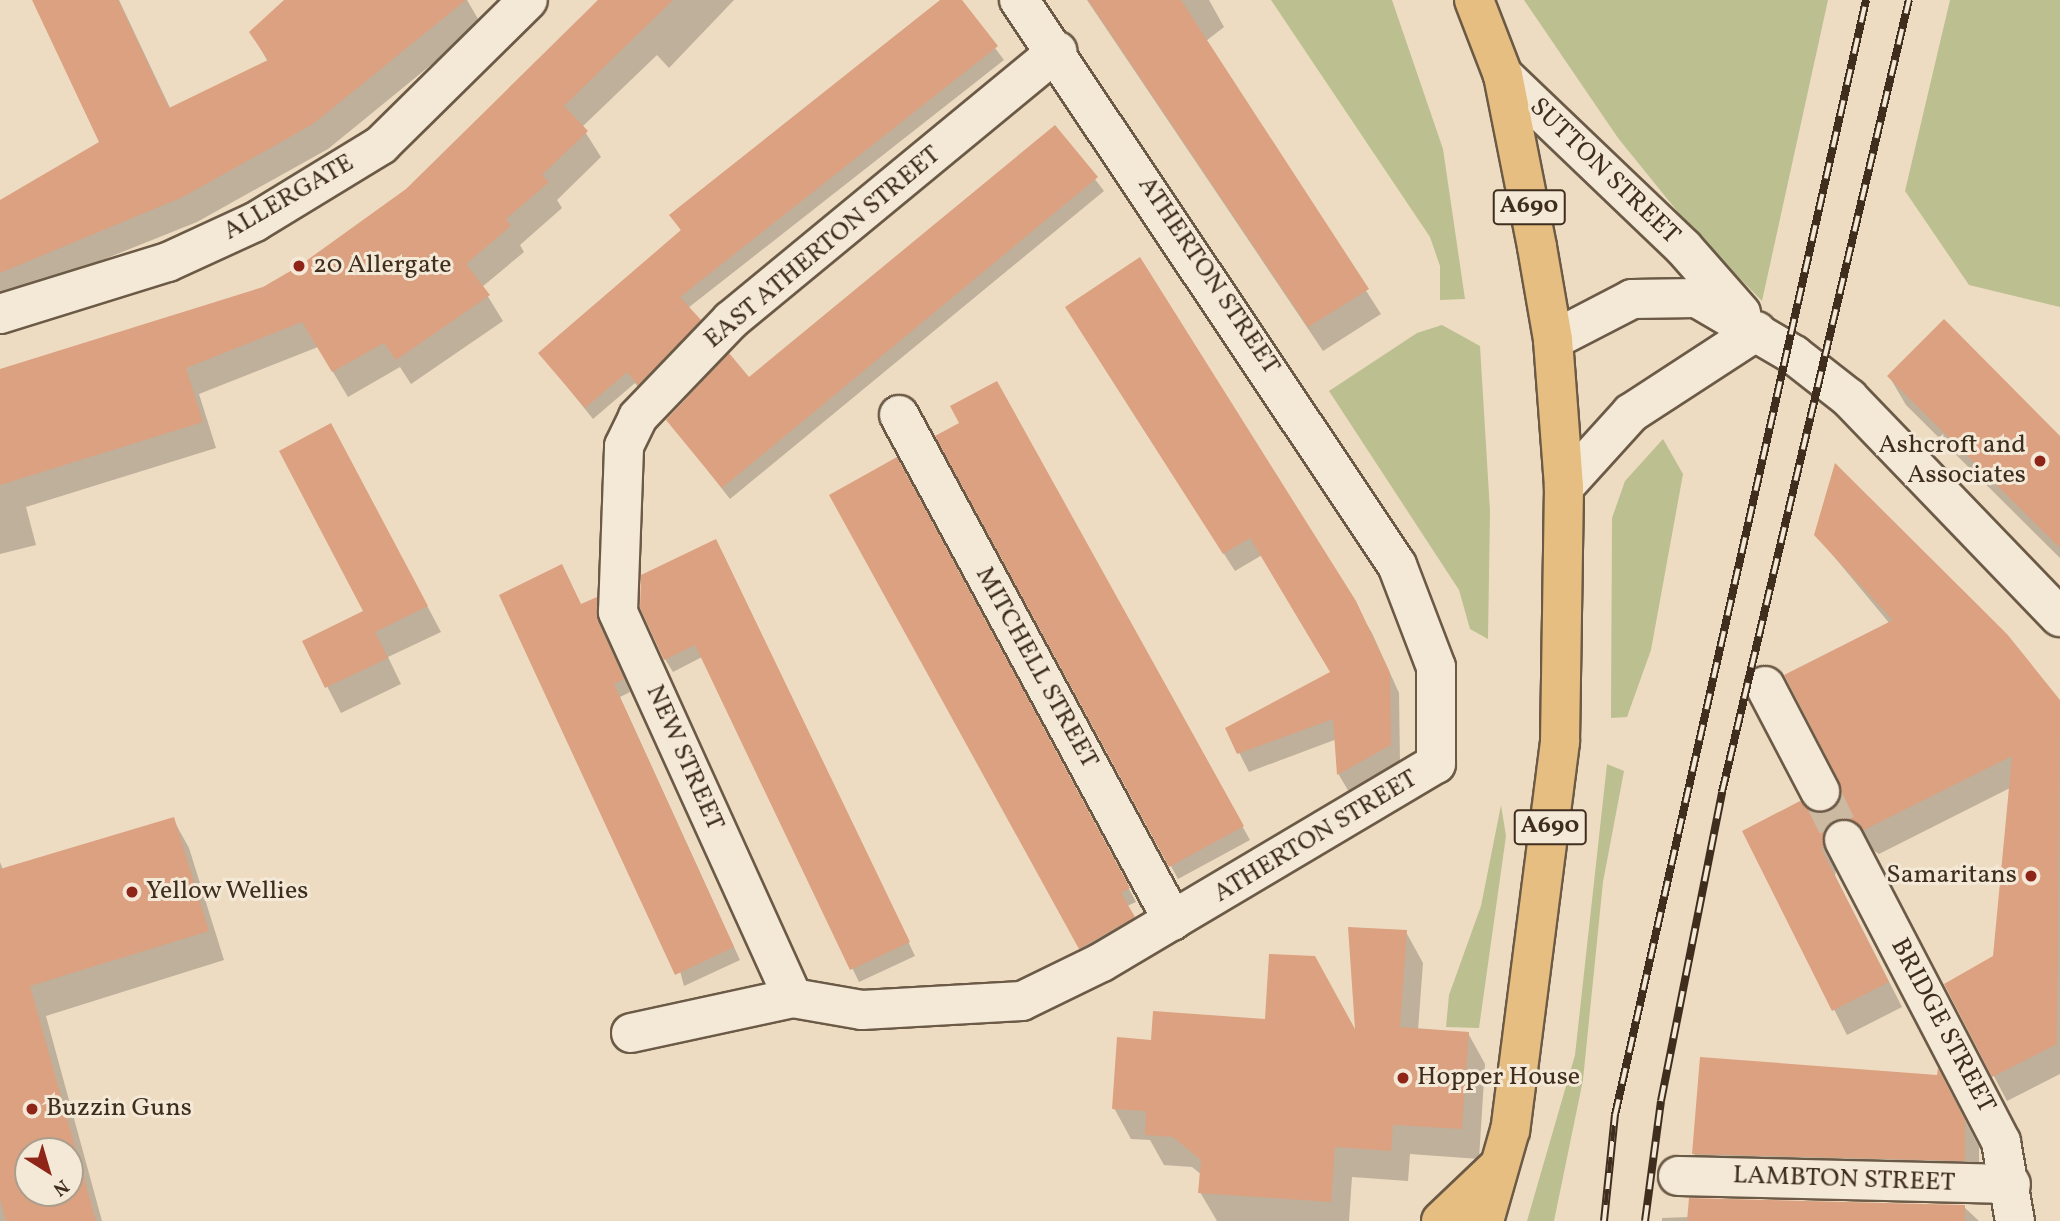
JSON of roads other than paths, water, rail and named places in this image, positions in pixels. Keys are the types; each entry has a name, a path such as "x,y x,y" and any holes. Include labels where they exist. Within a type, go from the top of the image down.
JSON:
{"highway":[{"name":"SUTTON STREET","path":"1474,0 1503,75"},
{"name":"A690","path":"1484,1221 1510,1130 1560,742 1564,487 1553,340 1503,75"},
{"name":"A690","path":"1441,1221 1500,1164"}],"street":[{"name":"ALLERGATE","path":"0,314 168,262 255,222 382,145 528,0"},
{"name":"ATHERTON STREET","path":"631,1033 793,998 862,1010 1022,1001 1174,921 1436,764 1436,667 1397,565 1058,51 1019,0"},
{"name":"EAST ATHERTON STREET","path":"620,510 624,446 647,408 731,320 1058,51"},
{"name":"SUTTON STREET","path":"1503,75 1683,247 1756,331"},
{"name":"SUTTON STREET","path":"1553,340 1632,299 1697,298 1756,331 1849,398 2060,617"},
{"path":"1564,487 1631,413 1756,331"},
{"name":"MITCHELL STREET","path":"899,415 1174,921"},
{"name":"NEW STREET","path":"620,510 618,612 793,998"},
{"path":"1765,686 1820,791"},
{"name":"BRIDGE STREET","path":"1844,840 1986,1110 2013,1203"},
{"name":"LAMBTON STREET","path":"1678,1176 2013,1203"}],"tunnel":[{"path":"1820,791 1844,840"}],"railway":[{"path":"1604,1221 1615,1115 1866,0"},
{"path":"1645,1221 1661,1101 1722,792 1909,0"}],"place":[{"name":"20 Allergate","path":"299,266"},
{"name":"Ashcroft and Associates","path":"2040,461"},
{"name":"Samaritans","path":"2031,876"},
{"name":"Yellow Wellies","path":"132,892"},
{"name":"Hopper House","path":"1403,1078"},
{"name":"Buzzin Guns","path":"32,1109"}]}
